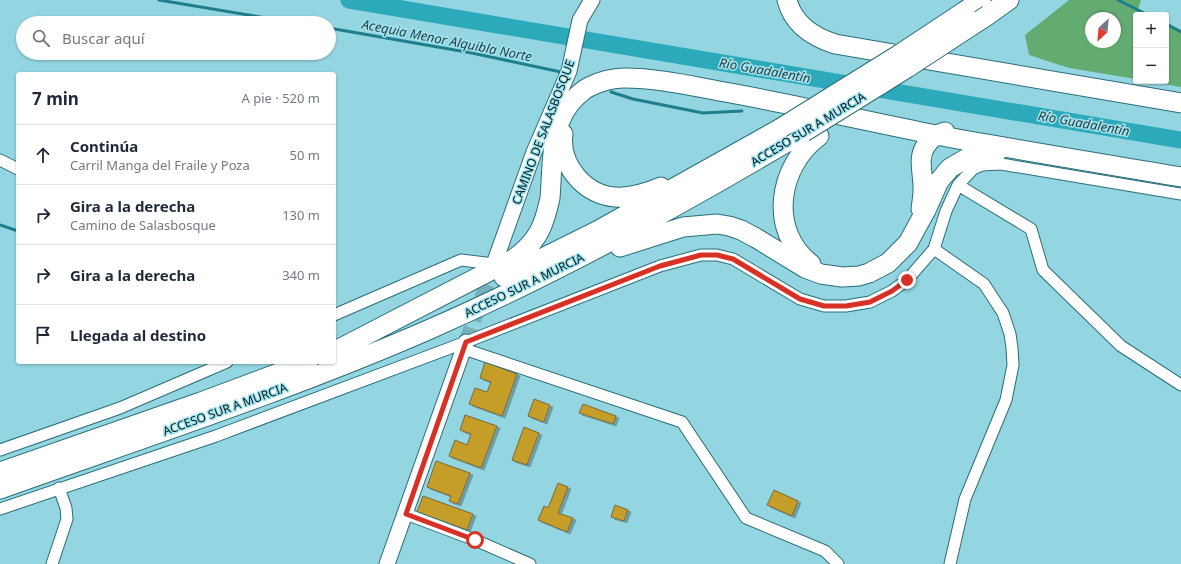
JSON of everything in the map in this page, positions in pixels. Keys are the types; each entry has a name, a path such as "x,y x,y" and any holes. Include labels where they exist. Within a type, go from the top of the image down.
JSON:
{"highway":[{"path":"787,0 792,15 806,30 835,44 1181,103"},
{"name":"ACCESO SUR A MURCIA","path":"337,350 420,316 508,276 597,231 740,152 838,93 959,7 984,7 1009,0"},
{"name":"ACCESO SUR A MURCIA","path":"0,489 206,417 347,364 427,330 561,268 811,134 907,68 984,7"},
{"path":"337,350 516,258 532,244 541,227 548,208 554,140 565,109 571,101 587,87 609,79 641,79 1051,149 1181,164"},
{"path":"587,87 568,114 562,140 563,149 574,174 581,181 598,192 615,197 653,191 740,152"},
{"path":"762,99 937,135"},
{"path":"916,231 923,199 921,156 930,140 937,135 951,131 1051,149 1181,177"},
{"path":"811,134 791,169 786,181 784,194 784,217 789,235 798,252 813,265 831,274 842,277"},
{"path":"561,268 683,227 717,224 741,230 805,268 821,274 842,277 859,276 869,273 888,263 908,243 916,231 939,181 950,168 964,158 974,154 1051,149"},
{"name":"ACCESO SUR A MURCIA","path":"0,472 201,402 303,364"}],"street":[{"name":"CAMINO DE SALASBOSQUE","path":"494,264 534,152 567,77 580,20 592,0"},
{"path":"0,160 16,168"},
{"path":"0,509 216,436 465,346 660,266 701,255 717,255 733,259 800,299 824,306 846,306 870,302 892,291 907,280 934,249 946,211 958,185 973,169 982,165 1001,164 1181,194"},
{"path":"958,185 1030,229 1043,270 1121,346 1181,385"},
{"path":"934,249 984,284 1003,313 1010,334 1013,366 1006,400 965,499 950,564"},
{"path":"336,314 461,260 494,264"},
{"path":"387,564 465,346"},
{"path":"465,346 682,422 746,518 824,551 838,564"},
{"path":"0,450 120,408 222,364"},
{"path":"52,564 67,520 66,508 59,488"},
{"path":"406,514 475,540 530,564"}],"green space":[{"path":"1069,0 1141,0 1138,10 1143,12 1133,12 1133,79 1069,68 1029,55 1025,35"},
{"path":"1169,24 1181,30 1181,87 1163,84 1169,84"}],"building":[{"path":"485,362 517,374 502,416 469,404 475,388 487,392 491,382 480,378"},
{"path":"534,399 550,405 544,422 528,416"},
{"path":"583,404 616,416 613,424 579,413"},
{"path":"465,415 497,426 481,468 449,456 455,440 467,445 471,434 460,430"},
{"path":"524,427 539,433 527,465 512,460"},
{"path":"436,461 470,473 458,504 449,501 451,496 427,487"},
{"path":"558,483 568,487 558,513 573,518 567,532 538,520 544,506 548,508"},
{"path":"774,490 798,501 792,516 767,505"},
{"path":"423,496 473,514 467,530 417,512"},
{"path":"615,505 628,510 624,521 611,517"}],"waterway":[{"name":"Acequia Menor Alquibla Norte","path":"159,0 254,16"},
{"name":"Río Guadalentín","path":"349,0 1181,140"},
{"path":"1118,0 1142,12"},
{"path":"1169,26 1181,32"},
{"name":"Acequia Menor Alquibla Norte","path":"336,29 472,53 561,72"},
{"name":"Acequia Menor Alquibla Norte","path":"611,92 633,99 703,113 742,111"},
{"path":"0,225 16,230"}],"tunnel":[{"path":"466,342 494,264"}],"route":[{"path":"475,540 406,514 466,342 660,266 701,255 717,255 733,259 800,299 824,306 846,306 870,302 892,291 907,280"}]}
